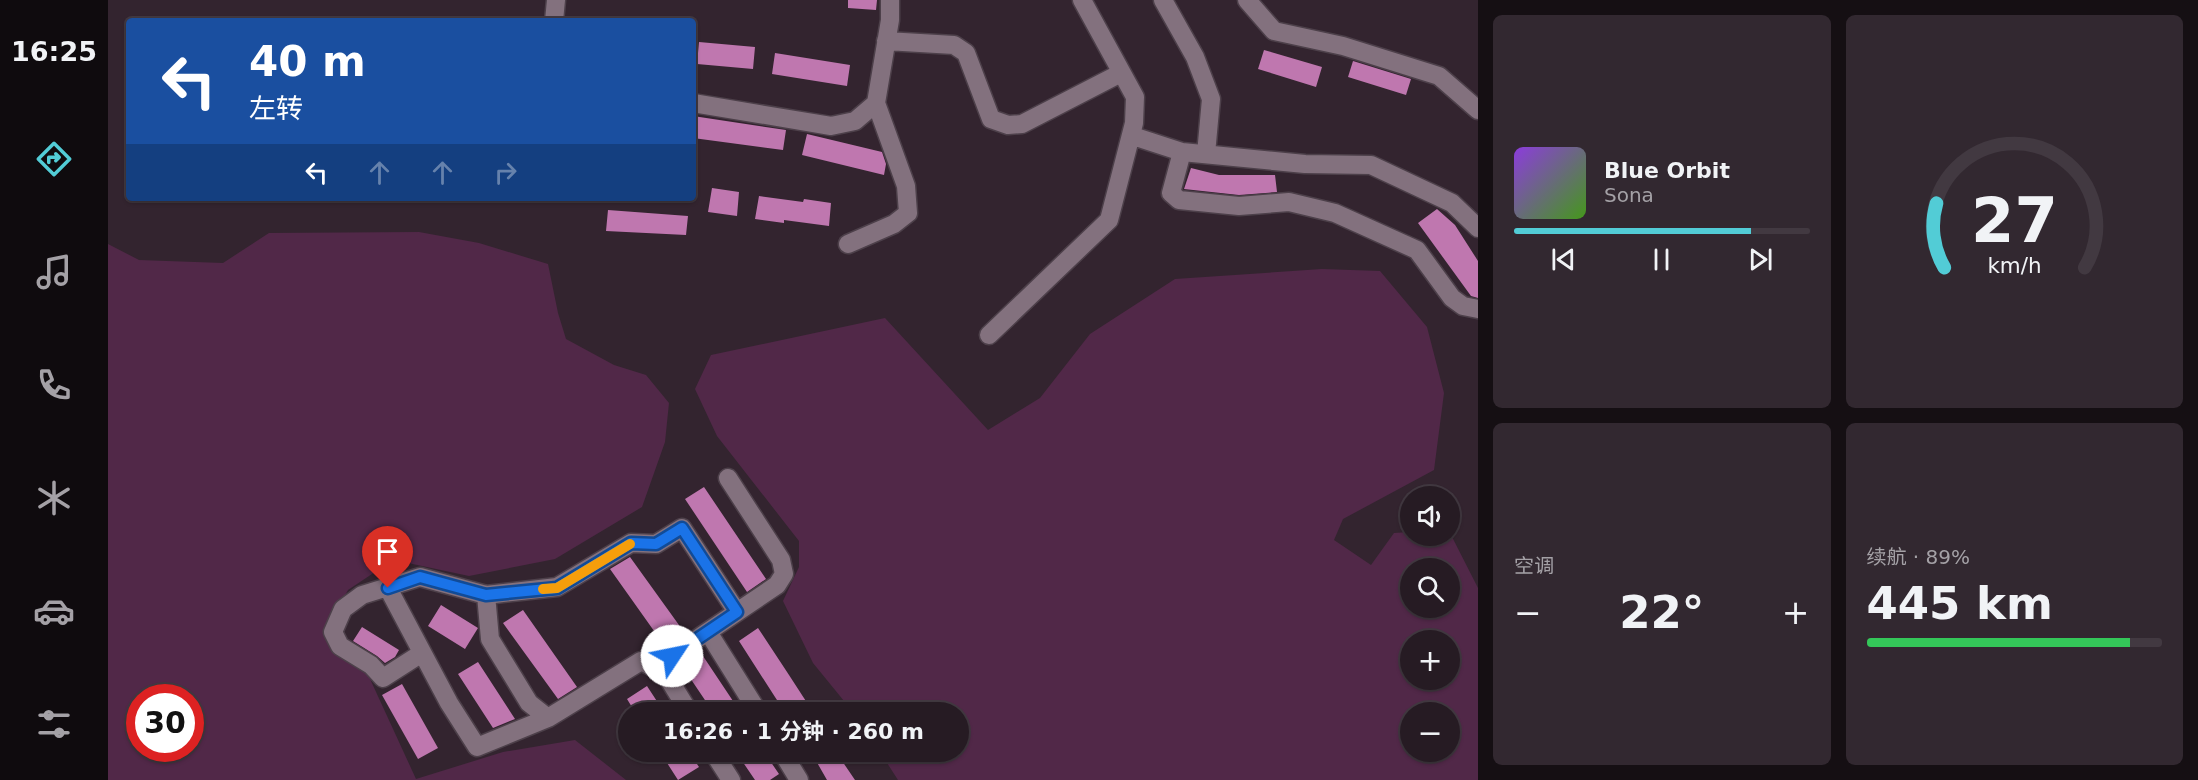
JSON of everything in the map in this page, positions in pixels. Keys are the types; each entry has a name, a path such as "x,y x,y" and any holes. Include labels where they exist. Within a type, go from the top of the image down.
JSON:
{"street":[{"path":"554,18 556,0"},
{"path":"848,244 894,224 908,213 906,186 876,103 890,20 890,0"},
{"path":"989,335 1109,220 1134,123 1135,97 1082,0"},
{"path":"1163,0 1195,57 1210,99 1206,154"},
{"path":"1247,0 1274,31 1343,46 1439,76 1478,110"},
{"path":"886,41 954,45 966,53 992,119 1008,125 1022,124 1121,74"},
{"path":"696,104 831,126 855,121 876,103"},
{"path":"1139,138 1182,152 1305,164 1371,165 1452,203 1478,228"},
{"path":"1182,152 1172,193 1179,200 1239,206 1289,202 1335,213 1417,250 1452,298 1463,306 1478,309"},
{"path":"654,668 777,585 784,574 781,560 728,478"},
{"path":"422,653 383,678 370,665 340,646 333,632 343,609 362,595 420,577 486,595 557,588 631,543 656,544 682,528 737,612"},
{"path":"388,588 449,703 477,747 548,718 641,662 665,673 683,702"},
{"path":"486,595 490,639 529,703 548,718"},
{"path":"708,632 752,702"},
{"path":"719,762 731,780"},
{"path":"788,762 799,780"}],"shaded area":[{"path":"419,232 479,243 548,264 566,339 614,365 646,375 669,403 665,442 642,507 555,559 469,576 408,563 387,564 348,590 325,631 365,668 416,779 503,752 575,740 626,780 108,780 108,244 139,260 223,263 269,233"},
{"path":"1322,269 1380,271 1427,327 1444,393 1434,470 1404,486 1400,486 1400,488 1343,519 1334,540 1371,565 1394,533 1400,533 1400,546 1457,546 1478,588 1478,780 898,780 886,762 969,762 969,702 845,702 813,663 783,601 799,567 799,541 717,436 695,389 711,355 885,318 988,430 1040,398 1090,334 1175,279"}],"building":[{"path":"848,0 877,0 876,10 848,8"},
{"path":"699,42 755,47 753,69 697,64"},
{"path":"1264,50 1322,67 1316,87 1258,69"},
{"path":"775,53 850,65 847,86 772,74"},
{"path":"1353,61 1411,79 1406,95 1348,77"},
{"path":"696,116 786,130 783,150 696,138"},
{"path":"807,134 882,152 886,164 884,175 802,155"},
{"path":"1191,168 1219,175 1275,175 1277,192 1239,195 1184,189"},
{"path":"712,188 739,192 737,216 708,212"},
{"path":"759,196 831,203 829,226 755,219"},
{"path":"1437,209 1455,225 1478,261 1478,298 1471,296 1418,223"},
{"path":"608,210 688,216 686,235 606,231"},
{"path":"704,487 766,579 747,592 685,499"},
{"path":"630,557 684,632 664,645 610,569"},
{"path":"441,605 478,628 465,649 428,626"},
{"path":"523,610 577,687 558,699 503,623"},
{"path":"362,627 399,650 395,657 385,663 353,641"},
{"path":"758,628 806,702 778,702 739,641"},
{"path":"701,653 734,702 706,702 682,666"},
{"path":"478,662 515,719 493,728 458,674"},
{"path":"402,684 438,748 418,759 382,695"},
{"path":"647,686 657,702 629,702 627,699"},
{"path":"666,762 696,762 699,767 678,780"},
{"path":"743,762 771,762 779,774 770,780 755,780"},
{"path":"817,762 843,762 855,780 827,780"}],"slow traffic":[{"path":"543,589 557,588 630,544"}],"route":[{"path":"388,588 420,577 486,595 557,588 631,543 656,544 682,528 737,612 672,656"}]}
